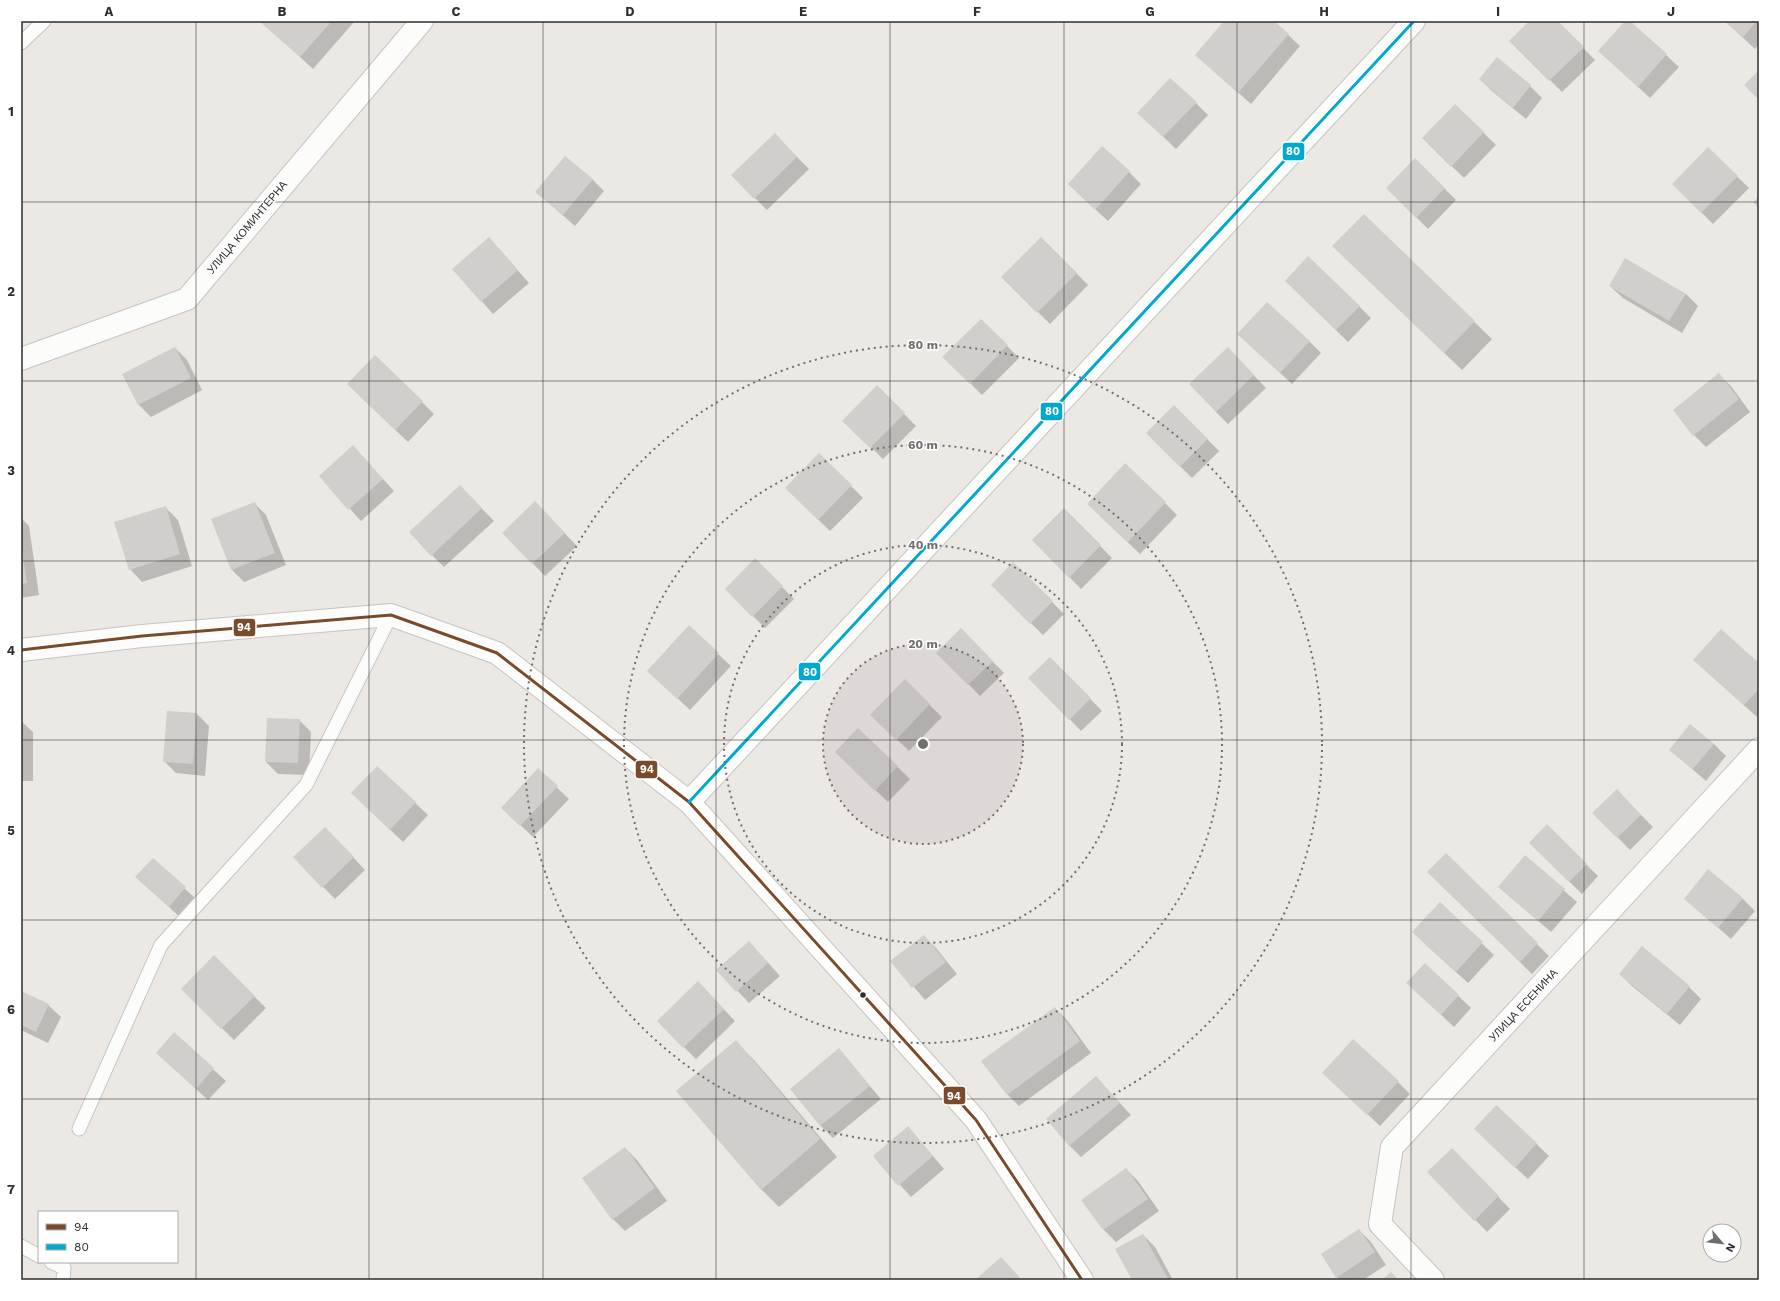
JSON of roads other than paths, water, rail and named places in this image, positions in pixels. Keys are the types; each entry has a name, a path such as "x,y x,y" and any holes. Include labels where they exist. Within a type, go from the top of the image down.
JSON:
{"street":[{"name":"УЛИЦА КОМИНТЕРНА","path":"21,359 187,299 422,21"},
{"path":"689,802 1414,21"},
{"path":"21,650 142,636 391,615 498,653 689,802 976,1120 1082,1280"},
{"name":"УЛИЦА ЕСЕНИНА","path":"1433,1280 1380,1224 1392,1147 1759,749"}],"lane":[{"path":"21,43 44,21"},
{"path":"79,1129 161,945 306,785 391,615"},
{"path":"21,1246 38,1255"},
{"path":"52,1263 63,1274"}]}
